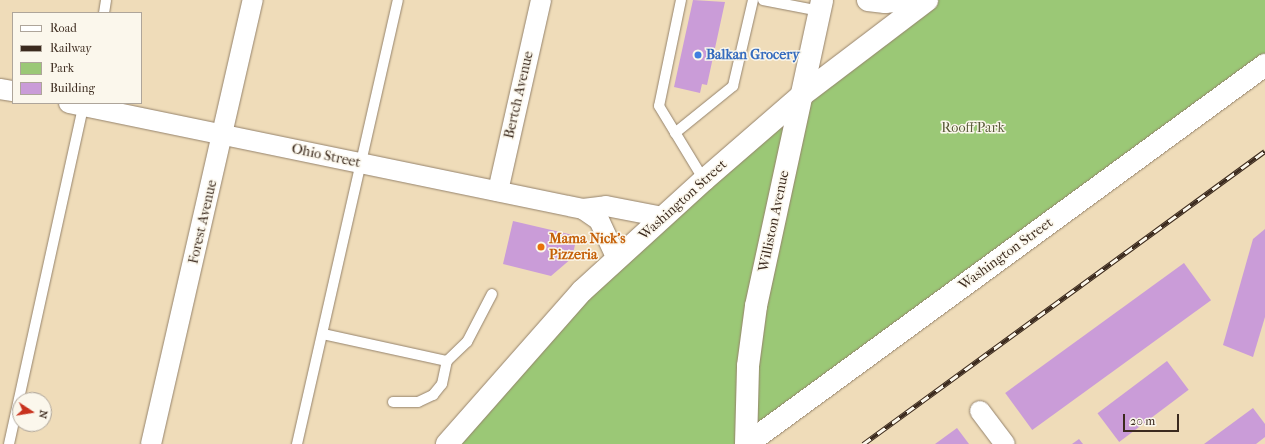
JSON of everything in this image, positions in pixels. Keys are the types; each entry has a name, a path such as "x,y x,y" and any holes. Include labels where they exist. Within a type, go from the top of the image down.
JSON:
{"main road":[{"path":"868,0 885,2 904,0"},
{"name":"Washington Street","path":"447,444 582,291 704,180 802,95 927,0"},
{"name":"Williston Avenue","path":"747,444 746,408 752,331 821,5"},
{"name":"Washington Street","path":"747,444 1265,65"}],"street":[{"name":"Forest Avenue","path":"151,444 253,0"},
{"name":"Bertch Avenue","path":"498,191 541,0"},
{"path":"0,89 12,92"},
{"name":"Ohio Street","path":"79,104 223,135 583,208 606,206 663,217"},
{"name":"Ohio Street","path":"583,208 599,220 617,259"},
{"path":"980,411 1005,444"}],"lane":[{"path":"104,12 106,0"},
{"path":"297,444 363,163 398,0"},
{"path":"680,0 658,106 704,180"},
{"path":"676,133 733,86 753,0"},
{"path":"763,0 821,5"},
{"path":"9,444 79,104"},
{"path":"394,402 418,402 433,395 442,384 447,361 467,342 492,294"},
{"path":"323,334 447,361"}],"green space":[{"name":"Rooff Park","path":"931,0 1265,0 1265,74 759,444 445,444 582,291"}],"building":[{"path":"693,0 725,2 707,85 702,84 700,93 674,87"},
{"name":"Mama Nick's Pizzeria","path":"513,221 577,236 572,258 551,276 503,264"},
{"path":"1265,229 1265,317 1253,357 1223,345 1253,239"},
{"path":"1184,263 1211,300 1032,430 1005,393"},
{"path":"1167,361 1189,390 1119,442 1098,413"},
{"path":"1253,408 1265,424 1265,437 1256,444 1204,444"},
{"path":"957,428 969,444 935,444"},
{"path":"1079,439 1083,444 1072,444"}],"railway":[{"path":"863,444 1265,151"}],"place":[{"name":"Balkan Grocery","path":"698,55"},
{"name":"Mama Nick's Pizzeria","path":"541,247"}]}
